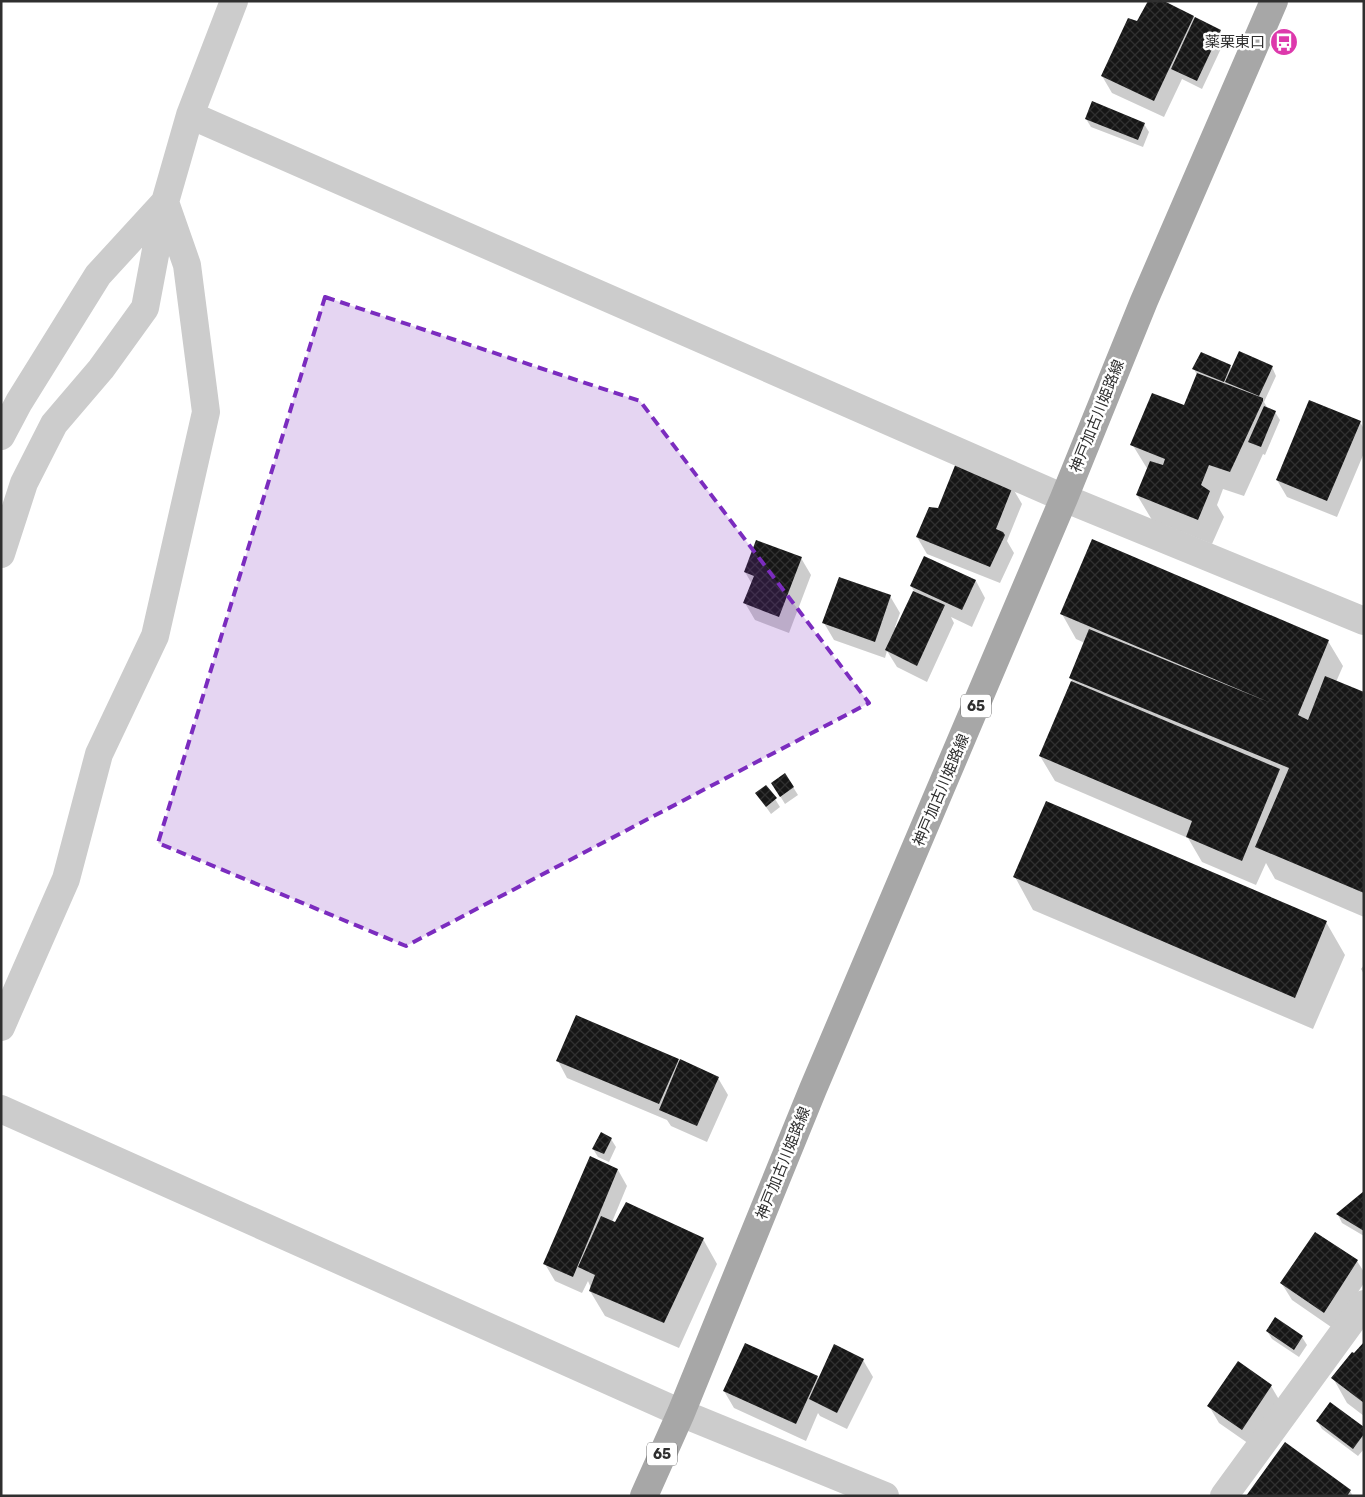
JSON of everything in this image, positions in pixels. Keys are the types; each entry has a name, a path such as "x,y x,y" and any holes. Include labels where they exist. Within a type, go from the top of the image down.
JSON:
{"main road":[{"name":"神戸加古川姫路線","path":"644,1496 681,1413 813,1089 1064,498 1144,301 1274,1"}],"street":[{"path":"1,554 24,483 54,424 101,369 145,308 165,202 190,115 234,1"},
{"path":"190,115 1064,498 1364,621"},
{"path":"1,436 18,402 98,275 165,202"},
{"path":"1,1027 66,879 99,754 155,636 206,412 186,265 165,202"},
{"path":"1,1109 681,1413 885,1496"},
{"path":"1224,1496 1364,1304"}],"highlighted area":[{"path":"325,297 640,401 869,703 406,946 158,843"}],"building":[{"path":"1148,1 1164,1 1194,16 1154,101 1101,76 1128,18 1137,21"},
{"path":"1195,17 1221,30 1197,81 1171,69"},
{"path":"1092,101 1145,123 1138,140 1085,119"},
{"path":"1239,351 1273,366 1259,396 1225,382"},
{"path":"1201,352 1231,365 1224,382 1192,369"},
{"path":"1197,373 1263,398 1230,472 1209,465 1201,485 1210,491 1198,520 1136,495 1150,461 1163,465 1165,459 1130,445 1152,393 1184,405"},
{"path":"1309,400 1361,421 1327,501 1276,480"},
{"path":"1264,406 1276,411 1261,447 1248,442"},
{"path":"956,463 1013,486 996,529 1005,535 990,567 916,537 929,507 938,508"},
{"path":"1092,539 1329,640 1298,715 1308,720 1325,676 1364,692 1364,893 1255,847 1289,768 1069,678 1089,629 1271,703 1060,614"},
{"path":"756,540 802,557 779,617 743,603 754,576 744,572"},
{"path":"924,556 976,580 962,610 910,586"},
{"path":"839,577 891,595 875,642 822,623"},
{"path":"913,591 945,605 917,666 885,650"},
{"path":"1071,681 1280,769 1242,861 1186,837 1192,821 1039,756"},
{"path":"785,773 794,787 780,797 771,783"},
{"path":"766,785 777,798 766,807 755,793"},
{"path":"1046,801 1327,921 1295,998 1013,877"},
{"path":"576,1015 679,1059 659,1104 556,1061"},
{"path":"680,1059 719,1077 697,1126 659,1110"},
{"path":"601,1132 612,1138 604,1154 592,1149"},
{"path":"590,1156 618,1169 573,1277 543,1264"},
{"path":"1364,1191 1364,1231 1336,1214"},
{"path":"626,1202 704,1238 664,1323 589,1291 595,1275 578,1267 601,1216 615,1222"},
{"path":"1315,1232 1358,1260 1324,1313 1280,1283"},
{"path":"1275,1317 1303,1336 1294,1350 1266,1331"},
{"path":"1364,1342 1364,1403 1331,1378 1352,1352 1354,1353"},
{"path":"745,1343 818,1376 796,1424 723,1391"},
{"path":"834,1344 864,1359 837,1413 809,1399"},
{"path":"1238,1361 1272,1385 1242,1430 1207,1406"},
{"path":"1330,1402 1364,1427 1364,1434 1353,1449 1316,1421"},
{"path":"1285,1442 1351,1490 1347,1496 1246,1496"}],"place":[{"name":"薬栗東口","path":"1284,42"}]}
